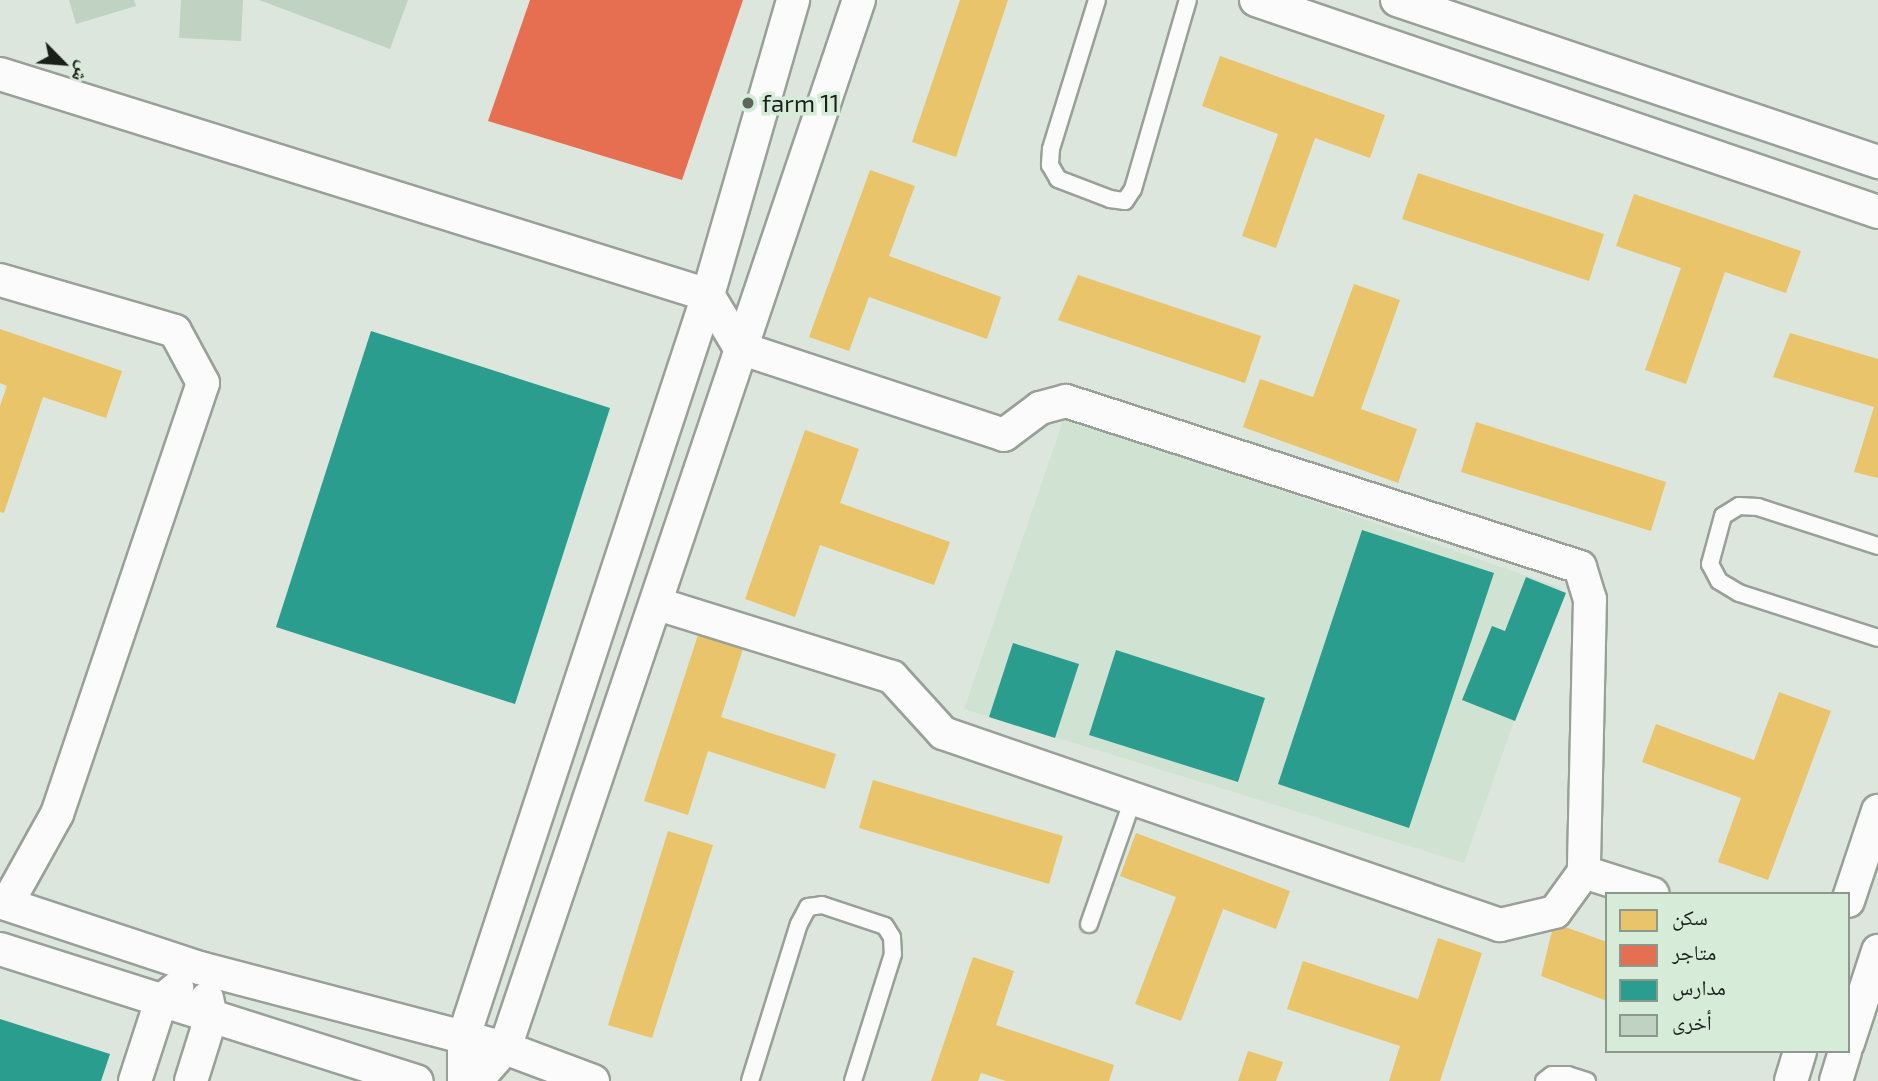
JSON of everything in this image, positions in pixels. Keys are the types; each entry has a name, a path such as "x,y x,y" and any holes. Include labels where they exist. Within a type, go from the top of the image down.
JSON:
{"street":[{"path":"464,1081 464,1036 708,295 793,0"},
{"path":"477,1081 505,1048 859,0"},
{"path":"1256,0 1878,212"},
{"path":"1397,0 1878,162"},
{"path":"0,74 708,295 740,348 1004,435 1040,408 1066,401 1580,567 1590,599 1584,872 1555,912 1500,925 943,733 892,677 657,604"},
{"path":"0,280 175,331 203,383 57,814 3,903 200,968 505,1048 593,1081"},
{"path":"1850,895 1878,811"},
{"path":"1584,872 1647,892"},
{"path":"0,949 417,1081"},
{"path":"1850,1035 1869,964"},
{"path":"135,1081 161,1001 200,968"},
{"path":"191,1081 211,1017 200,968"},
{"path":"1791,1081 1799,1053"},
{"path":"1836,1081 1845,1053"}],"lane":[{"path":"1097,0 1051,149 1050,165 1058,179 1110,199 1125,201 1133,189 1188,0"},
{"path":"1878,546 1758,507 1739,506 1723,516 1710,564 1719,580 1739,593 1878,638"},
{"path":"1089,924 1133,799"},
{"path":"750,1081 799,924 808,907 822,905 885,926 892,937 893,954 853,1081"},
{"path":"1544,1081 1552,1075 1568,1075 1587,1081"}],"shaded area":[{"path":"1065,415 1561,588 1464,863 964,709"}],"building: سكن":[{"path":"960,0 1008,0 956,157 912,142"},
{"path":"1220,56 1385,115 1370,158 1315,138 1276,248 1242,236 1278,134 1202,106"},
{"path":"870,170 915,186 889,256 1001,297 987,339 869,297 849,351 809,337"},
{"path":"1418,173 1604,234 1589,281 1402,219"},
{"path":"1634,194 1801,251 1786,293 1725,272 1686,384 1645,370 1681,268 1616,246"},
{"path":"1078,275 1261,336 1245,383 1058,320"},
{"path":"1354,284 1400,300 1361,409 1417,429 1398,483 1243,427 1260,379 1313,397"},
{"path":"0,329 122,371 106,418 43,397 4,513 0,512 0,406 7,386 0,383"},
{"path":"1790,333 1878,359 1878,478 1854,472 1874,407 1773,377"},
{"path":"1476,422 1666,482 1651,531 1461,472"},
{"path":"805,430 859,449 840,503 950,542 934,585 820,545 795,617 745,599"},
{"path":"698,635 743,649 721,717 836,754 825,789 708,751 688,815 644,801"},
{"path":"1779,692 1831,711 1768,880 1718,862 1741,798 1642,762 1656,724 1754,760"},
{"path":"873,780 1063,836 1049,884 859,828"},
{"path":"668,831 713,845 652,1038 608,1025"},
{"path":"1136,833 1290,891 1276,929 1223,909 1181,1021 1135,1004 1176,897 1120,876"},
{"path":"1554,923 1605,941 1605,1000 1541,976"},
{"path":"1438,938 1482,953 1440,1081 1389,1081 1400,1046 1287,1009 1303,961 1418,999"},
{"path":"973,957 1014,971 996,1025 1114,1065 1109,1081 1006,1081 981,1073 978,1081 931,1081"},
{"path":"1248,1051 1283,1062 1276,1081 1238,1081"}],"building: متاجر":[{"path":"530,0 743,0 682,180 488,121"}],"building: مدارس":[{"path":"371,331 610,408 515,704 276,627"},
{"path":"1362,530 1494,573 1409,828 1278,784"},
{"path":"1526,577 1566,593 1515,721 1462,700 1492,626 1505,631"},
{"path":"1013,643 1079,664 1055,738 989,717"},
{"path":"1116,650 1265,698 1238,782 1089,735"},
{"path":"0,1019 110,1054 101,1081 0,1081"}],"building: أخرى":[{"path":"69,0 134,0 136,6 76,24"},
{"path":"181,0 243,0 241,41 179,38"},
{"path":"259,0 408,0 390,49"}],"place":[{"name":"farm 11","path":"748,103"}]}
